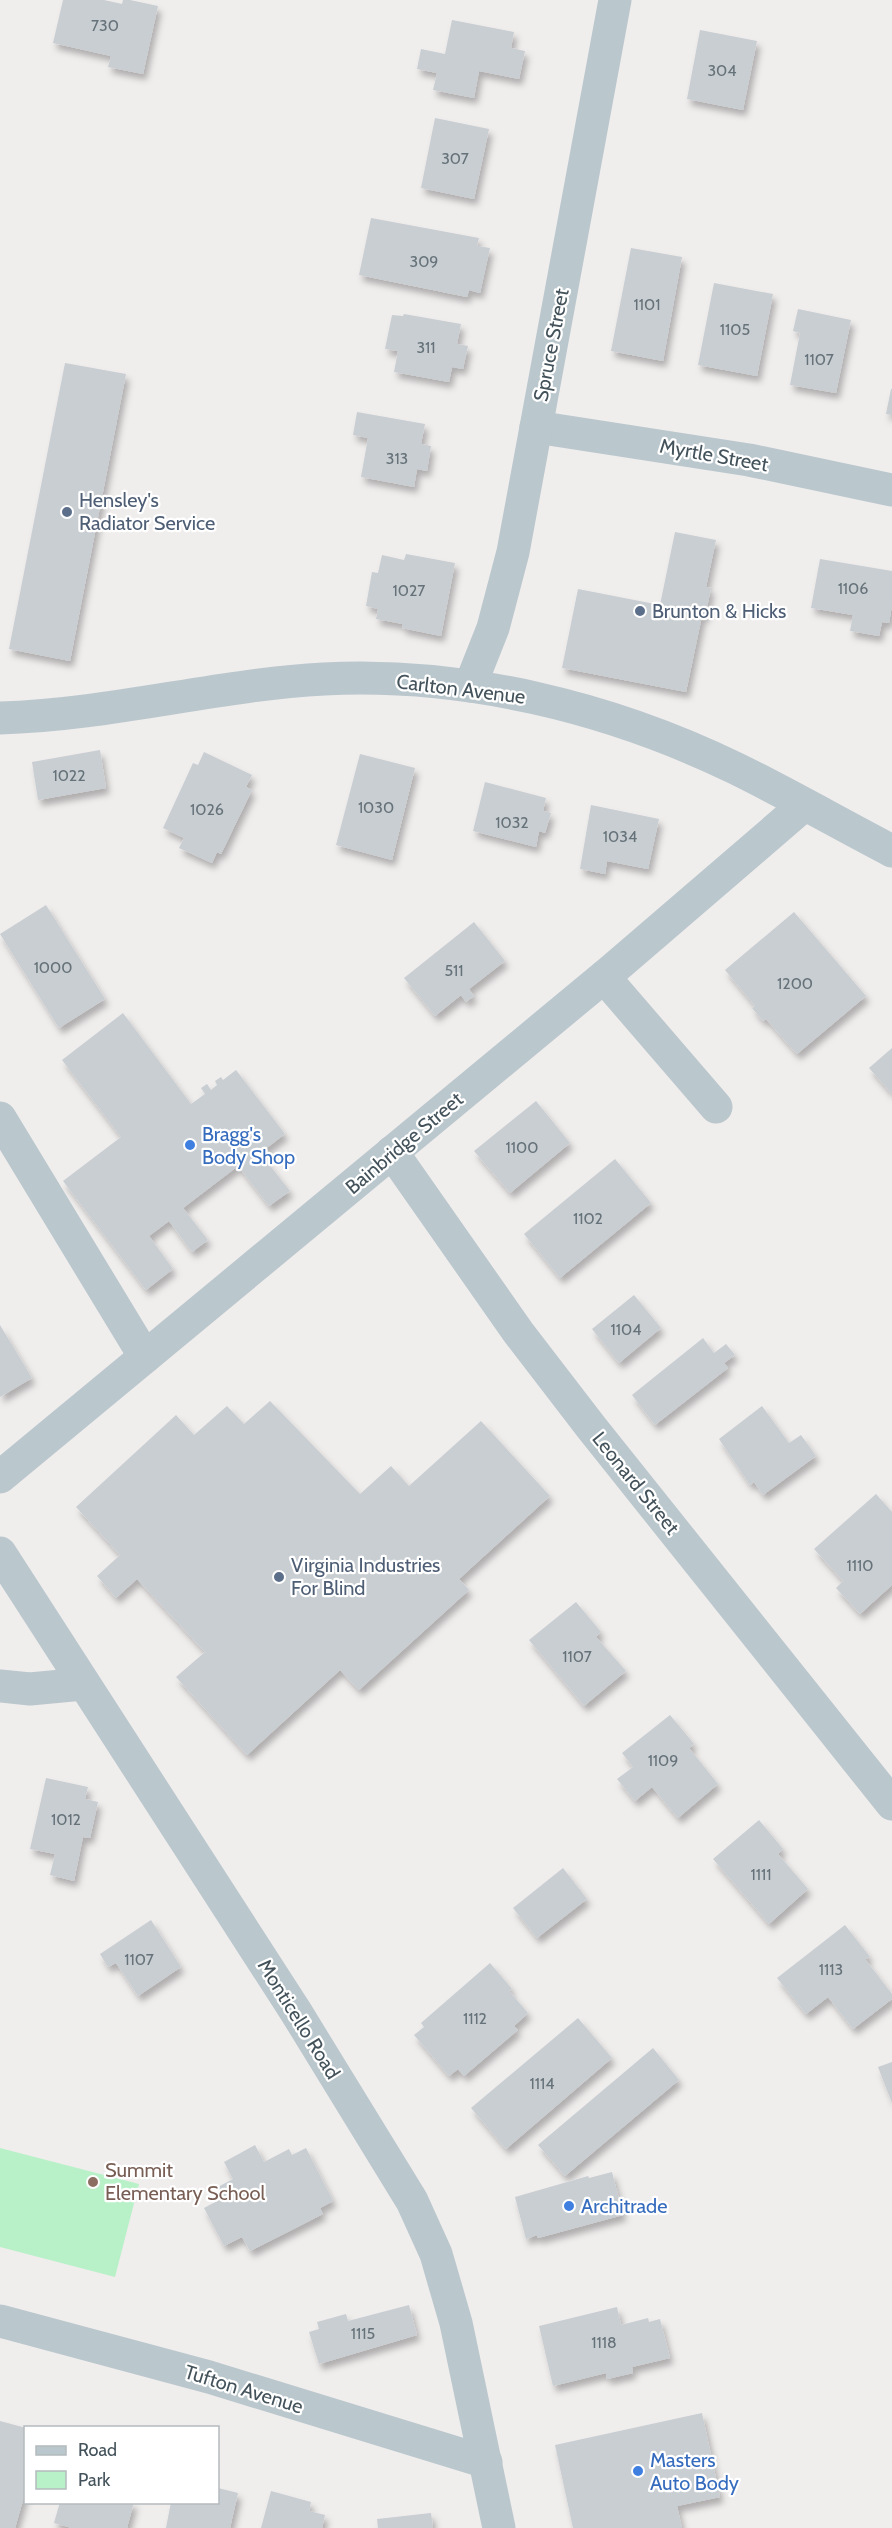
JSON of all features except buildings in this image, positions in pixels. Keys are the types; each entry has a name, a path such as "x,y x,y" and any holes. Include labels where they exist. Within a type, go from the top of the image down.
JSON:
{"street":[{"name":"Spruce Street","path":"470,686 493,628 510,563 615,0"},
{"name":"Myrtle Street","path":"536,427 749,460 892,490"},
{"name":"Carlton Avenue","path":"0,718 27,718 143,703 251,684 327,679 422,681 470,686 554,702 645,730 734,768 892,851"},
{"name":"Bainbridge Street","path":"0,1477 604,977 804,805"},
{"path":"604,977 716,1107"},
{"path":"0,1118 145,1357"},
{"name":"Leonard Street","path":"392,1152 518,1332 892,1804"},
{"name":"Monticello Road","path":"0,1553 296,2012 412,2201 436,2254 456,2323 499,2528"},
{"path":"0,1686 30,1689 83,1684"},
{"name":"Tufton Avenue","path":"0,2321 209,2377 486,2462"}],"green space":[{"path":"0,2148 139,2184 115,2277 0,2247"}],"place":[{"name":"Hensley's Radiator Service","path":"67,512"},
{"name":"Brunton & Hicks","path":"640,611"},
{"name":"Bragg's Body Shop","path":"190,1145"},
{"name":"Virginia Industries For Blind","path":"279,1577"},
{"name":"Summit Elementary School","path":"93,2182"},
{"name":"Architrade","path":"569,2206"},
{"name":"Masters Auto Body","path":"638,2471"}]}
